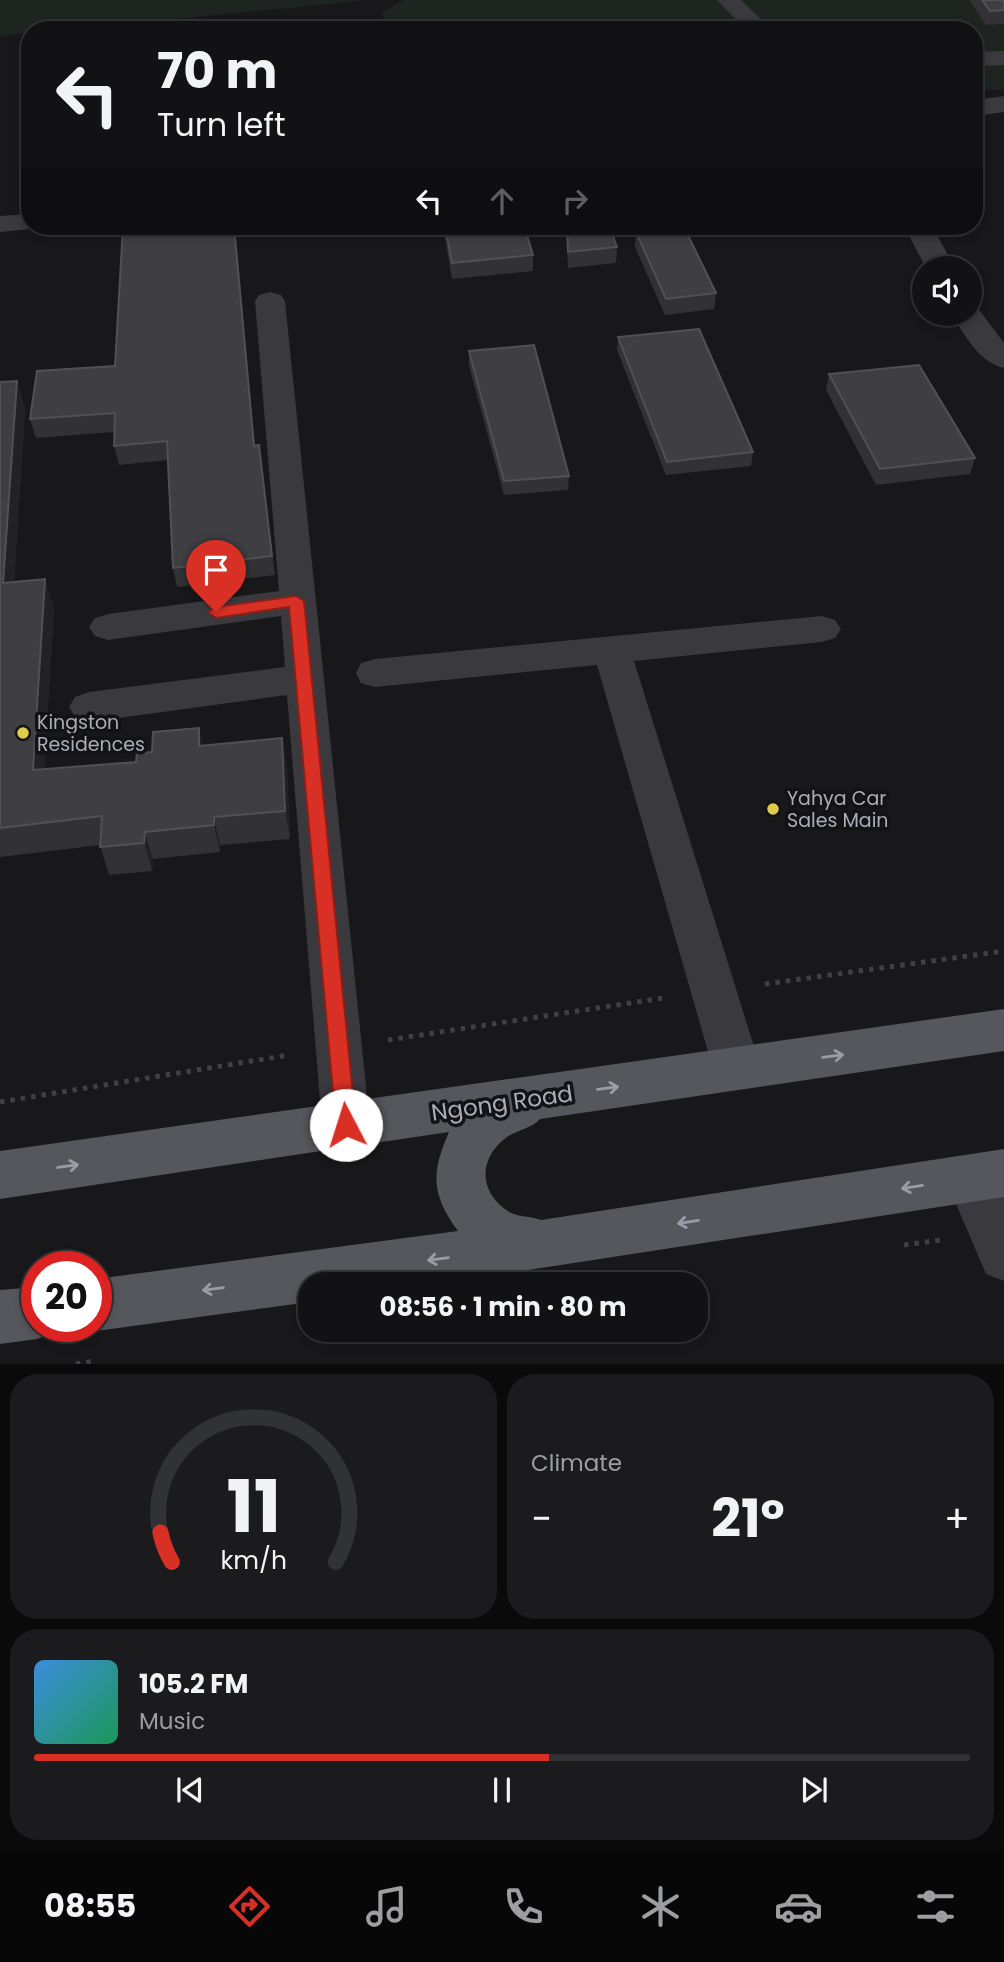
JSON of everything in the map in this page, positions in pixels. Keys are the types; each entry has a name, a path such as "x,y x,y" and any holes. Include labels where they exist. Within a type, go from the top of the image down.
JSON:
{"main road":[{"name":"Ngong Road","path":"0,1175 1004,1030"},
{"path":"540,1097 490,1121 469,1142 460,1165 464,1198 479,1218 499,1236 549,1244"},
{"path":"112,1303 549,1244 987,1175"},
{"path":"0,1317 21,1314"}],"street":[{"path":"728,0 750,21"},
{"path":"983,59 1004,58"},
{"path":"983,107 1004,104"},
{"path":"0,224 21,223"},
{"path":"923,235 934,256"},
{"path":"270,301 346,1125"},
{"path":"974,326 985,342 1004,359"},
{"path":"108,627 296,601"},
{"path":"375,673 822,629"},
{"path":"612,650 737,1069"},
{"path":"89,707 304,679"},
{"path":"987,1175 1004,1256"}],"path":[{"path":"0,1102 714,990 1004,951"}],"shaded area":[{"path":"0,0 370,0 154,21 21,21 21,34 0,36"},
{"path":"404,0 1004,0 1004,89 983,90 983,21 384,21 382,12"}],"building":[{"path":"982,0 1004,0 1004,10 990,11"},
{"path":"123,235 235,235 254,446 259,445 272,556 173,568 167,441 114,446 115,413 30,419 37,371 115,366"},
{"path":"447,235 527,235 533,255 452,263"},
{"path":"567,235 612,235 617,247 568,252"},
{"path":"637,235 688,235 716,293 666,299"},
{"path":"699,329 753,452 667,462 618,337"},
{"path":"534,345 569,476 504,481 469,351"},
{"path":"919,365 975,458 880,469 829,374"},
{"path":"17,381 3,583 45,579 33,770 136,762 137,753 152,752 153,732 199,728 199,746 282,738 285,811 214,817 214,825 145,832 144,843 100,847 102,816 0,828 0,382"}],"place":[{"name":"Kingston Residences","path":"23,733"},
{"name":"Yahya Car Sales Main","path":"773,809"}],"route":[{"path":"216,612 296,601 346,1125"}]}
